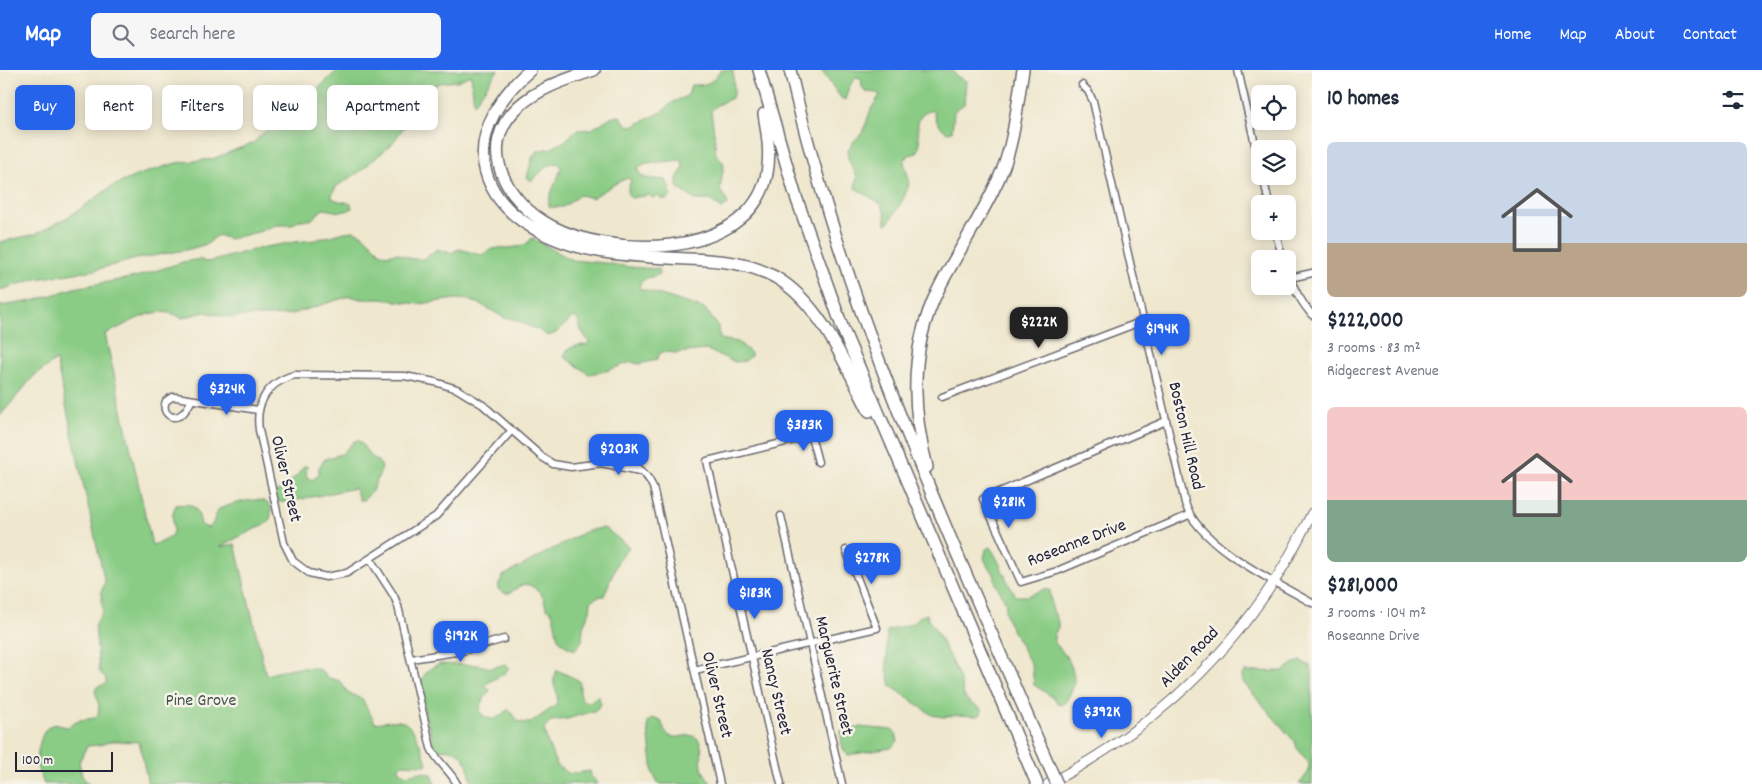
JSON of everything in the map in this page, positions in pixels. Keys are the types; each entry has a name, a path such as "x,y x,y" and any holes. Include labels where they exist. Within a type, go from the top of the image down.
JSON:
{"highway":[{"path":"530,70 509,91 498,108 489,126 485,142 484,160 487,176 494,192 506,207 514,215 537,230 558,240 583,248 616,254 738,263 765,272 784,283 806,302 819,319 898,462"},
{"path":"594,70 542,90 514,111 504,125 499,141 498,157 501,173 509,189 522,205 552,227 580,238 601,243 648,246 682,243 716,232 740,218 758,197 766,178 769,154 758,70"},
{"path":"758,70 783,157 823,275 850,346 1035,780"},
{"path":"790,70 820,186 852,289 889,389 1057,784"},
{"path":"939,509 924,454 917,419 915,381 920,342 933,301 988,201 1003,168 1013,131 1022,70"}],"main road":[{"name":"Alden Road","path":"1048,784 1126,738 1200,676 1222,651 1274,582 1312,513"}],"street":[{"path":"1238,70 1254,140"},
{"name":"Boston Hill Road","path":"1082,86 1093,101 1189,515 1197,526 1219,545 1274,582 1312,603"},
{"path":"1296,274 1312,272"},
{"path":"1296,289 1304,306 1312,315"},
{"path":"942,397 1143,321"},
{"name":"Oliver Street","path":"512,430 436,516 347,573 332,577 320,576 309,573 293,561 284,543 259,430 258,410 263,396 270,388 279,381 294,374 405,376 435,382 464,393 483,405 512,430 542,457 553,464 571,467 601,464 606,460 622,460 637,466 649,480 654,492 720,784"},
{"path":"192,400 258,410"},
{"name":"Roseanne Drive","path":"1166,421 983,499 1021,582 1057,571 1189,515"},
{"name":"Nancy Street","path":"781,784 707,461 811,436 818,462"},
{"name":"Marguerite Street","path":"781,516 842,784"},
{"path":"695,670 877,628 846,550"},
{"path":"370,559 396,601 431,748 435,757 452,774 457,784"},
{"path":"410,659 462,652 504,639"}],"green space":[{"path":"338,70 498,70 474,104 471,75 457,81 435,85 327,85 327,130 402,130 391,145 359,172 337,186 332,194 332,198 351,204 352,208 349,210 342,212 323,209 311,220 299,220 292,225 278,225 229,239 218,235 207,244 190,249 136,259 95,270 36,279 0,290 0,242 36,234 70,216 111,187 138,175 176,163 212,159 253,143 267,130 317,130 317,90"},
{"path":"721,70 733,70 734,91 732,98 717,105 711,111 716,152 724,163 720,190 728,205 722,209 710,200 695,200 677,187 677,178 683,169 682,160 646,163 638,167 639,173 645,178 666,180 671,196 668,199 661,199 658,196 652,198 649,195 631,198 628,195 628,189 631,180 628,178 592,198 580,195 563,207 549,207 550,197 561,166 557,163 547,166 532,180 527,178 532,158 537,151 552,148 565,141 576,130 592,129 611,117 620,116 626,124 630,126 636,125 662,112 673,102 685,97 689,93 691,85 709,82"},
{"path":"821,70 953,70 956,76 966,81 964,104 954,111 952,131 947,132 941,128 933,110 920,117 918,122 919,147 917,153 909,155 904,160 909,184 897,209 887,224 881,204 855,188 857,176 848,159 848,150 863,132 871,109 880,95 866,92 862,87 861,78 856,77 849,87 845,100 841,98"},
{"name":"Pine Grove","path":"354,231 363,235 380,252 387,255 396,253 412,259 424,259 437,249 451,253 459,249 482,255 493,249 524,245 532,238 572,260 659,269 660,274 644,280 639,288 705,309 718,326 720,339 738,342 751,353 751,356 745,361 735,362 707,350 676,353 661,352 657,359 648,362 639,364 631,362 606,371 589,374 564,357 570,348 587,345 589,342 581,330 577,318 573,317 556,333 548,336 514,319 505,318 480,304 456,299 419,304 381,299 361,299 350,296 289,315 242,316 233,318 205,312 182,318 162,312 143,316 105,334 152,545 163,541 173,533 173,512 176,505 191,505 194,507 201,525 208,528 211,526 219,509 254,500 269,504 271,511 269,522 219,547 235,544 266,675 292,668 314,668 322,671 326,677 340,681 348,693 362,699 375,723 400,721 407,724 418,740 427,763 426,765 402,764 399,770 406,775 422,772 432,774 435,784 148,784 139,742 113,741 87,746 79,762 82,776 89,784 44,784 37,765 42,737 48,727 56,724 68,727 80,720 95,718 98,715 99,706 95,690 98,686 106,683 106,679 99,671 95,625 103,611 101,592 105,583 56,360 34,376 0,416 0,306 33,301 74,288 136,277 183,262 200,259 205,262 212,261 260,248 315,240"},
{"path":"354,441 359,441 370,455 379,462 382,468 372,491 364,500 359,500 355,488 288,502 275,502 274,493 291,481 304,466 307,466 306,476 312,480 319,475 319,467 325,459 342,454"},
{"path":"606,529 629,547 618,561 604,596 597,597 591,601 590,611 583,626 582,641 575,650 567,647 559,639 554,619 541,594 528,585 519,586 512,592 504,593 498,589 499,583 503,576 586,531"},
{"path":"990,547 1016,596 1027,596 1045,589 1050,590 1052,608 1058,622 1054,642 1061,649 1070,664 1074,680 1073,688 1063,705 1057,704 1054,698 1034,685 1032,666 1009,624 1005,611 1006,603 996,584 994,574 984,558 986,549"},
{"path":"927,614 959,677 964,696 969,702 981,709 981,714 977,716 958,715 943,717 932,715 891,686 887,669 887,631 914,623 919,617"},
{"path":"1301,661 1310,666 1312,671 1312,784 1299,784 1308,773 1309,763 1297,748 1295,742 1242,681 1244,672 1283,671"},
{"path":"439,664 478,665 491,668 505,664 509,667 505,673 485,686 490,690 480,705 481,714 492,719 510,710 519,722 531,723 556,705 557,694 554,681 557,670 578,680 583,701 590,702 599,697 601,705 594,711 567,719 551,721 544,729 557,766 570,774 590,771 591,776 598,784 472,784 466,762 459,753 435,749 422,703 418,685 428,670"},
{"path":"652,718 661,721 666,732 671,737 691,736 698,739 701,746 703,771 711,784 659,784 653,773 648,728 648,722"},
{"path":"860,727 893,730 898,741 891,748 848,755 841,741 841,731"}]}
